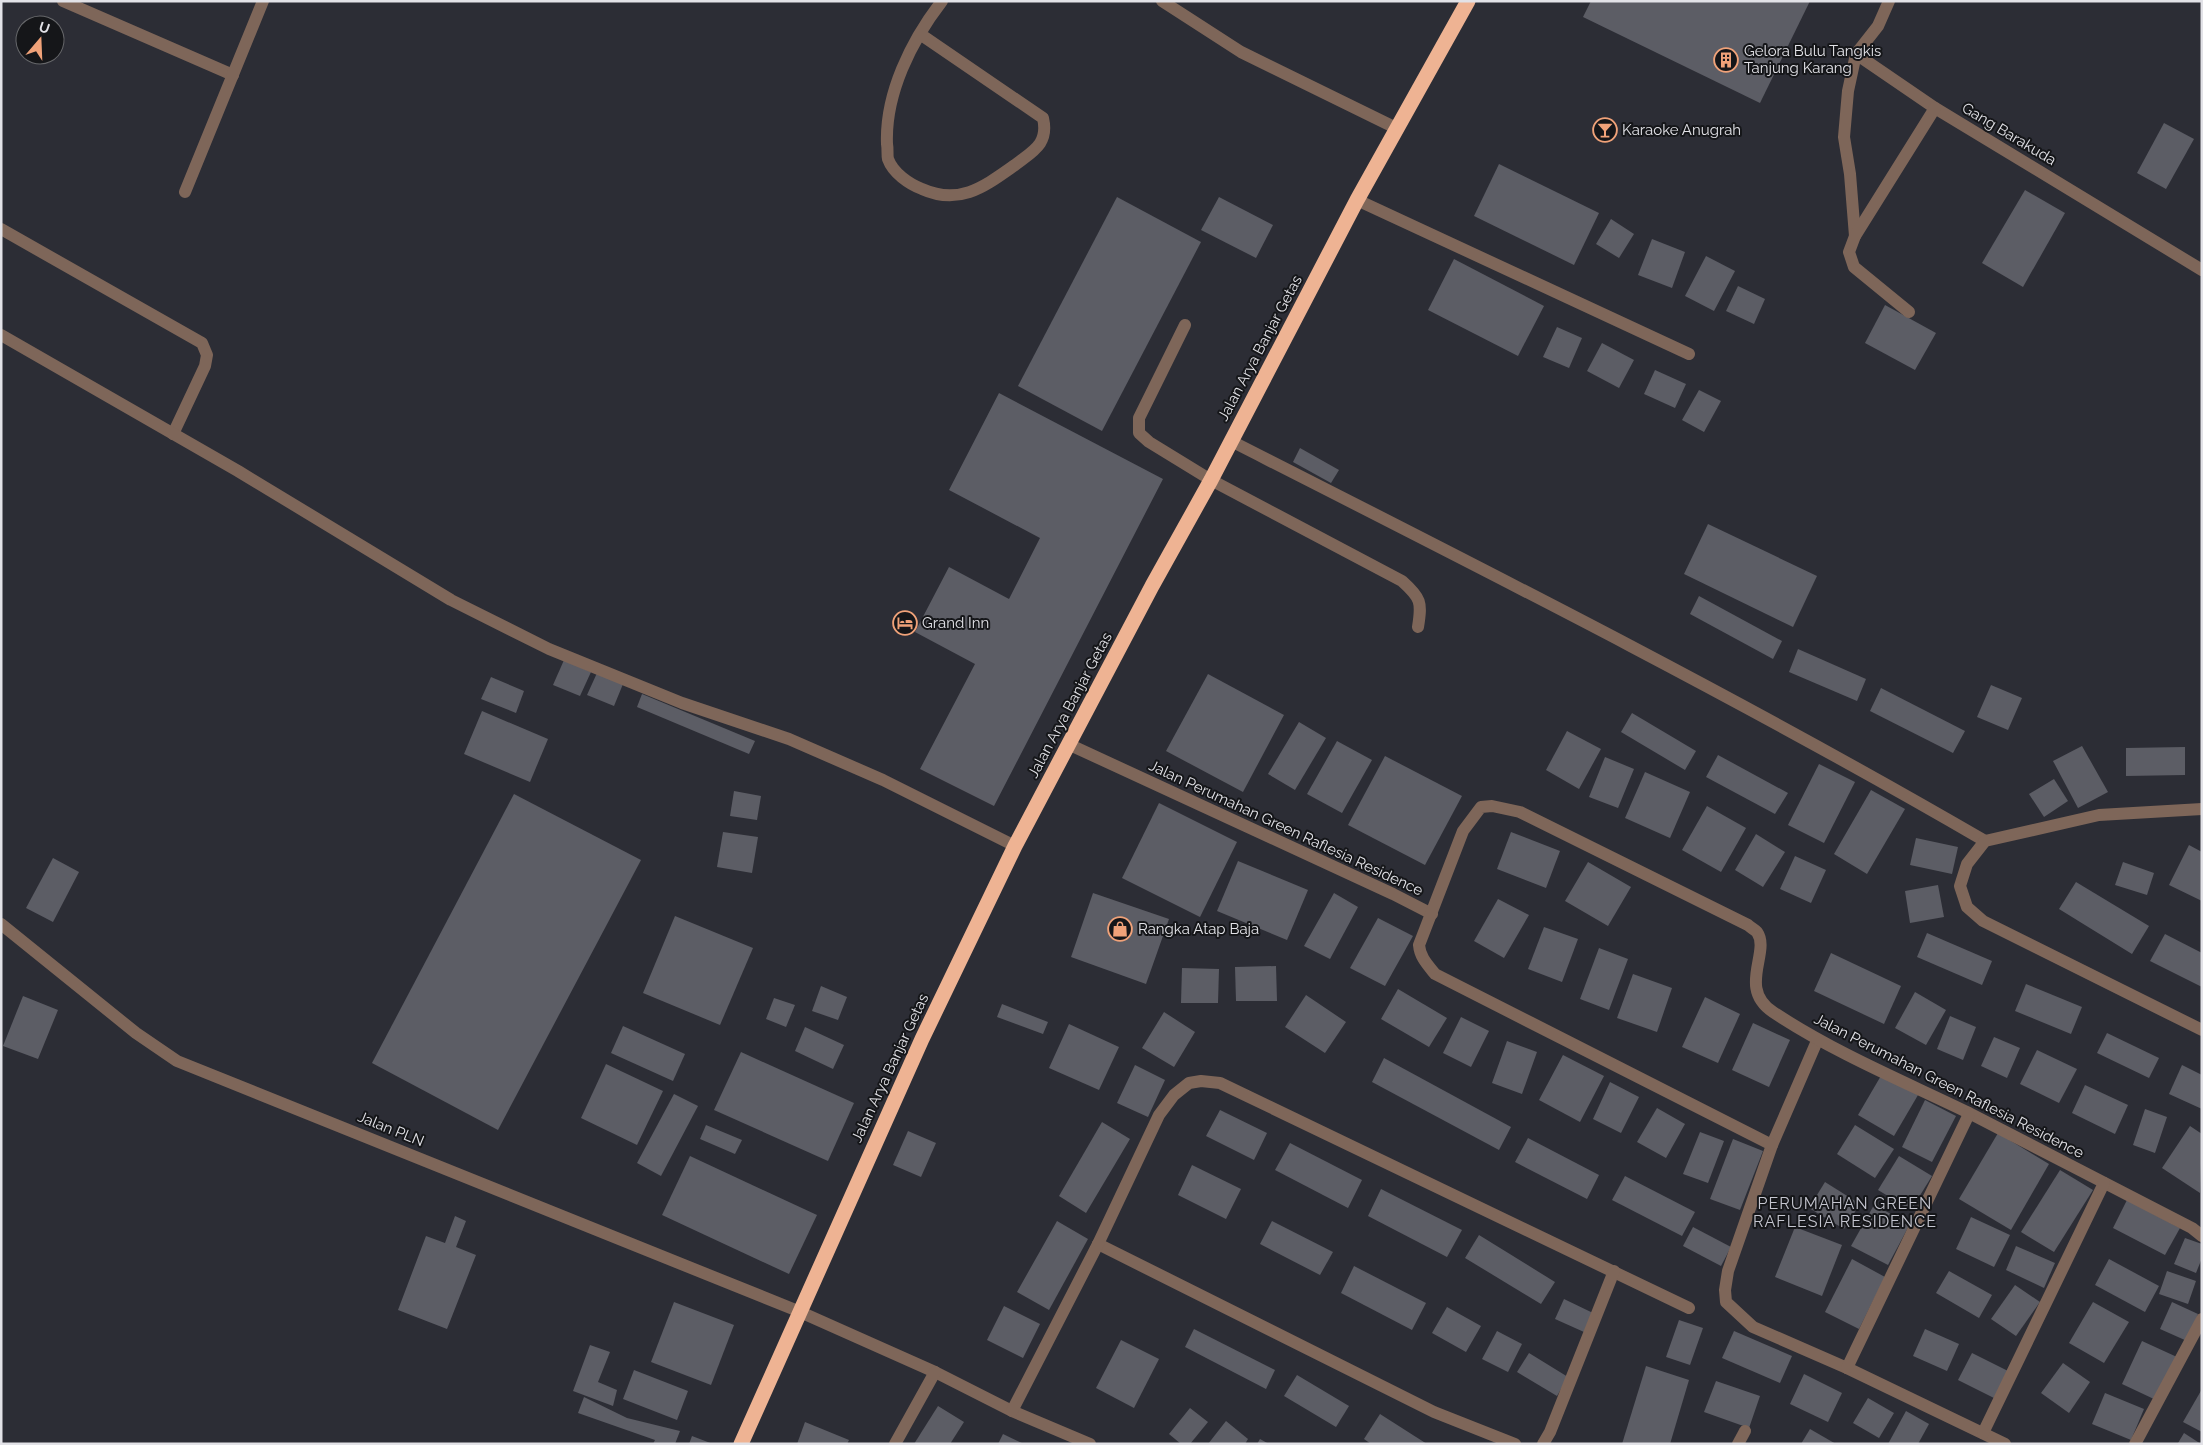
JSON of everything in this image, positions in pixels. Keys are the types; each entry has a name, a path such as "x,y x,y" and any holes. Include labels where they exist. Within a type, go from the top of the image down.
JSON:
{"highway":[{"name":"Jalan Arya Banjar Getas","path":"741,1444 798,1311 922,1039 1015,846 1211,480 1357,200 1468,1"}],"street":[{"path":"63,1 233,75"},
{"path":"185,192 263,1"},
{"path":"920,34 1043,118 1046,130 1039,147 985,187 974,192 949,196 925,190 904,178 888,159 887,128 899,76 920,34 942,1"},
{"path":"1162,1 1241,52 1396,128"},
{"path":"1855,236 1850,174 1844,136 1848,91 1856,54 1878,26 1889,1"},
{"name":"Gang Barakuda","path":"1856,54 1934,108 2202,270"},
{"path":"1909,312 1854,267 1849,252 1855,236 1934,108"},
{"path":"1357,200 1689,354"},
{"path":"1,229 202,343 207,355 205,366 173,434"},
{"path":"1185,325 1138,418 1138,433 1149,442 1211,480 1402,581 1417,595 1421,608 1418,627"},
{"path":"1,335 173,434 451,600 549,649 682,703 789,739 883,780 1015,846"},
{"path":"1231,441 1582,620 1877,778 1985,841"},
{"name":"Jalan Perumahan Green Raflesia Residence","path":"1068,744 1393,894 1432,914 1464,831 1473,817 1482,807 1492,806 1520,812 1748,925 1756,932 1759,940 1756,988 1761,1001 1772,1012 1818,1041 1969,1114 2192,1228 2202,1236"},
{"path":"2202,809 2099,815 1985,841 1967,864 1960,886 1968,907 1983,921 2202,1030"},
{"path":"1432,914 1419,945 1420,955 1435,974 1772,1144"},
{"name":"Jalan PLN","path":"1,924 136,1033 177,1061 798,1311 935,1372 1012,1411 1090,1444"},
{"path":"1818,1041 1772,1144 1728,1271 1724,1290 1726,1302 1753,1327 1848,1368 2005,1444"},
{"path":"1012,1411 1098,1244 1160,1115 1174,1095 1190,1083 1202,1081 1220,1082 1689,1308"},
{"path":"1848,1368 1969,1114"},
{"path":"1983,1433 2104,1184"},
{"path":"1098,1244 1434,1412 1516,1444"},
{"path":"1543,1444 1550,1432 1614,1271"},
{"path":"2135,1444 2202,1319"},
{"path":"895,1444 935,1372"},
{"path":"1738,1444 1745,1431"}],"building":[{"name":"Gelora Bulu Tangkis Tanjung Karang","path":"1591,1 1810,1 1760,103 1583,17"},
{"path":"2164,123 2194,139 2166,189 2137,173"},
{"path":"1499,164 1599,213 1574,265 1474,216"},
{"path":"2025,190 2065,213 2023,287 1982,263"},
{"path":"1117,197 1201,242 1102,431 1018,386"},
{"path":"1219,197 1273,225 1256,258 1201,230"},
{"path":"1611,219 1634,234 1619,258 1596,244"},
{"path":"1652,239 1685,252 1672,288 1638,275"},
{"path":"1706,256 1735,271 1714,311 1685,296"},
{"path":"1454,259 1544,306 1518,356 1428,310"},
{"path":"1738,286 1765,299 1754,324 1726,311"},
{"path":"1885,305 1936,333 1915,370 1865,343"},
{"path":"1557,327 1582,338 1569,368 1543,357"},
{"path":"1602,343 1634,360 1619,388 1587,371"},
{"path":"1655,370 1686,384 1675,408 1644,394"},
{"path":"1699,390 1721,401 1704,432 1682,420"},
{"path":"999,393 1163,479 994,806 920,769 975,664 915,632 949,567 1009,599 1040,538 949,490"},
{"path":"1300,448 1339,470 1331,483 1293,462"},
{"path":"1708,524 1817,576 1793,627 1684,574"},
{"path":"1699,596 1782,641 1773,659 1690,614"},
{"path":"1798,649 1866,679 1857,701 1789,672"},
{"path":"564,660 591,672 580,696 553,685"},
{"path":"597,673 623,684 614,706 587,695"},
{"path":"1208,674 1284,715 1243,792 1166,751"},
{"path":"491,677 524,691 516,713 481,699"},
{"path":"1991,685 2022,698 2008,730 1977,717"},
{"path":"1881,688 1965,731 1953,753 1870,711"},
{"path":"642,694 755,741 749,754 637,707"},
{"path":"482,711 548,739 530,782 464,754"},
{"path":"1632,713 1696,751 1685,770 1621,732"},
{"path":"1299,722 1326,738 1295,790 1268,774"},
{"path":"1567,731 1601,749 1579,789 1546,770"},
{"path":"1337,741 1372,760 1342,813 1307,794"},
{"path":"2082,746 2108,792 2078,808 2053,761"},
{"path":"2185,747 2185,775 2126,776 2126,748"},
{"path":"1718,755 1788,793 1775,814 1706,777"},
{"path":"1385,756 1462,796 1425,865 1348,825"},
{"path":"1605,757 1634,769 1618,808 1589,797"},
{"path":"1819,764 1855,782 1824,843 1788,825"},
{"path":"1645,772 1690,792 1670,838 1625,818"},
{"path":"2054,779 2068,801 2044,817 2029,794"},
{"path":"1871,790 1905,809 1867,874 1834,854"},
{"path":"734,791 761,796 757,820 730,816"},
{"path":"514,794 641,860 498,1130 372,1063"},
{"path":"1159,803 1237,842 1200,917 1122,878"},
{"path":"1707,806 1746,828 1721,872 1682,850"},
{"path":"723,832 758,837 752,873 717,867"},
{"path":"1511,832 1560,851 1546,888 1497,869"},
{"path":"1756,834 1785,852 1763,887 1735,870"},
{"path":"1916,838 1958,847 1952,874 1910,865"},
{"path":"2189,845 2202,852 2202,901 2169,885"},
{"path":"1795,856 1826,870 1811,903 1780,889"},
{"path":"53,858 79,872 53,922 26,908"},
{"path":"1238,861 1308,890 1287,940 1217,911"},
{"path":"1588,862 1631,887 1608,926 1565,901"},
{"path":"2123,862 2154,873 2147,895 2115,885"},
{"path":"2076,882 2149,926 2132,954 2059,909"},
{"path":"1938,885 1944,917 1910,923 1905,891"},
{"path":"1093,893 1169,919 1146,984 1071,957"},
{"path":"1334,893 1358,907 1330,959 1304,946"},
{"path":"1498,899 1529,915 1504,958 1474,941"},
{"path":"675,916 753,948 720,1025 643,993"},
{"path":"1378,918 1413,936 1385,986 1350,968"},
{"path":"1544,927 1578,939 1562,982 1528,969"},
{"path":"1927,933 1992,961 1982,985 1917,957"},
{"path":"2165,934 2202,953 2202,987 2150,961"},
{"path":"1599,948 1628,959 1609,1010 1580,999"},
{"path":"1831,953 1901,986 1884,1024 1814,991"},
{"path":"1276,966 1277,1001 1236,1001 1235,967"},
{"path":"1182,968 1219,969 1218,1003 1181,1003"},
{"path":"1633,974 1672,988 1657,1032 1617,1018"},
{"path":"2026,984 2082,1007 2071,1034 2015,1011"},
{"path":"821,986 847,997 838,1020 812,1011"},
{"path":"1398,989 1447,1018 1429,1047 1381,1019"},
{"path":"1915,992 1946,1010 1926,1045 1895,1028"},
{"path":"1306,995 1346,1022 1325,1053 1285,1027"},
{"path":"23,996 58,1010 38,1059 3,1046"},
{"path":"1705,997 1740,1014 1718,1063 1682,1047"},
{"path":"774,998 795,1005 786,1027 766,1019"},
{"path":"1002,1004 1048,1022 1043,1034 997,1017"},
{"path":"1164,1012 1195,1032 1174,1067 1142,1048"},
{"path":"1950,1016 1976,1027 1963,1060 1937,1049"},
{"path":"1461,1017 1489,1031 1471,1067 1443,1053"},
{"path":"1753,1023 1790,1040 1769,1087 1732,1070"},
{"path":"1069,1024 1119,1047 1099,1090 1049,1068"},
{"path":"623,1026 685,1054 673,1081 611,1053"},
{"path":"805,1027 844,1045 833,1069 795,1051"},
{"path":"2107,1033 2159,1058 2149,1078 2097,1053"},
{"path":"1994,1037 2020,1048 2007,1078 1981,1066"},
{"path":"1507,1041 1537,1052 1522,1094 1492,1083"},
{"path":"2037,1050 2077,1069 2059,1103 2020,1084"},
{"path":"741,1052 854,1103 828,1161 714,1110"},
{"path":"1563,1055 1604,1076 1580,1122 1539,1100"},
{"path":"1384,1058 1511,1127 1499,1150 1372,1082"},
{"path":"606,1064 663,1091 637,1145 581,1118"},
{"path":"1135,1065 1165,1080 1148,1117 1117,1103"},
{"path":"2182,1065 2202,1075 2202,1109 2169,1094"},
{"path":"1882,1074 1918,1095 1894,1136 1858,1115"},
{"path":"1610,1082 1639,1097 1621,1133 1593,1119"},
{"path":"2085,1085 2128,1105 2115,1134 2072,1113"},
{"path":"674,1094 698,1106 661,1176 637,1163"},
{"path":"1925,1100 1956,1116 1932,1162 1902,1147"},
{"path":"1657,1108 1685,1124 1666,1158 1637,1142"},
{"path":"2145,1109 2167,1117 2155,1153 2133,1145"},
{"path":"1220,1110 1267,1133 1254,1160 1206,1136"},
{"path":"1102,1122 1130,1139 1086,1213 1059,1196"},
{"path":"706,1125 742,1140 735,1154 700,1139"},
{"path":"1855,1125 1894,1149 1875,1178 1837,1154"},
{"path":"2190,1126 2202,1134 2200,1193 2162,1168"},
{"path":"908,1131 936,1143 921,1177 893,1165"},
{"path":"1700,1132 1724,1141 1708,1183 1683,1174"},
{"path":"1998,1133 2049,1164 2011,1230 1959,1199"},
{"path":"1528,1138 1599,1175 1587,1199 1515,1162"},
{"path":"1733,1139 1763,1151 1740,1210 1710,1199"},
{"path":"1290,1143 1362,1180 1348,1208 1275,1170"},
{"path":"690,1156 817,1215 789,1274 662,1215"},
{"path":"1899,1156 1932,1176 1911,1210 1878,1190"},
{"path":"1192,1165 1241,1189 1226,1219 1178,1195"},
{"path":"2060,1170 2093,1190 2054,1252 2021,1232"},
{"path":"1625,1176 1695,1212 1682,1236 1612,1200"},
{"path":"1825,1182 1860,1204 1844,1229 1809,1208"},
{"path":"1381,1189 1462,1230 1447,1257 1368,1216"},
{"path":"2127,1200 2180,1228 2165,1255 2113,1228"},
{"path":"1874,1205 1910,1224 1888,1265 1851,1246"},
{"path":"455,1216 466,1221 456,1247 476,1255 447,1329 398,1310 426,1236 445,1243"},
{"path":"1971,1217 2010,1235 1994,1267 1956,1249"},
{"path":"1057,1221 1088,1239 1049,1310 1017,1292"},
{"path":"1272,1221 1333,1252 1320,1275 1260,1244"},
{"path":"1693,1227 1731,1247 1721,1266 1683,1246"},
{"path":"1795,1227 1842,1245 1822,1296 1775,1277"},
{"path":"1479,1235 1555,1282 1541,1304 1465,1258"},
{"path":"2185,1238 2202,1244 2202,1258 2196,1273 2174,1264"},
{"path":"2016,1246 2055,1263 2044,1288 2006,1270"},
{"path":"1852,1259 1885,1277 1859,1329 1825,1312"},
{"path":"2109,1259 2159,1286 2145,1312 2095,1285"},
{"path":"1354,1266 1426,1303 1412,1330 1341,1293"},
{"path":"1949,1271 1992,1295 1979,1318 1936,1293"},
{"path":"2167,1271 2196,1281 2188,1304 2159,1294"},
{"path":"2015,1285 2040,1302 2016,1336 1991,1319"},
{"path":"1564,1299 1593,1313 1584,1332 1555,1319"},
{"path":"674,1302 734,1325 711,1385 651,1362"},
{"path":"2093,1302 2129,1322 2104,1363 2069,1343"},
{"path":"2172,1302 2198,1314 2187,1341 2160,1329"},
{"path":"1004,1306 1040,1324 1023,1358 987,1340"},
{"path":"1447,1307 1481,1326 1466,1352 1432,1333"},
{"path":"1679,1320 1703,1328 1690,1365 1666,1357"},
{"path":"1194,1329 1275,1370 1266,1389 1185,1347"},
{"path":"1925,1329 1959,1344 1947,1371 1913,1356"},
{"path":"1497,1331 1522,1344 1508,1372 1482,1359"},
{"path":"1734,1331 1792,1356 1780,1383 1722,1358"},
{"path":"1121,1340 1159,1359 1134,1408 1096,1388"},
{"path":"2142,1341 2177,1357 2156,1400 2122,1384"},
{"path":"590,1345 610,1352 598,1382 617,1390 613,1406 573,1391"},
{"path":"1529,1353 1568,1377 1557,1396 1517,1372"},
{"path":"1972,1353 2008,1371 1994,1398 1958,1380"},
{"path":"2063,1363 2090,1382 2069,1413 2041,1393"},
{"path":"1646,1366 1689,1380 1670,1444 1622,1444"},
{"path":"634,1370 688,1391 677,1420 623,1399"},
{"path":"1804,1374 1842,1393 1828,1422 1790,1404"},
{"path":"1297,1375 1349,1406 1336,1427 1284,1396"},
{"path":"1716,1381 1760,1396 1749,1428 1704,1412"},
{"path":"2202,1389 2202,1432 2183,1422"},
{"path":"2105,1393 2144,1409 2131,1440 2092,1424"},
{"path":"584,1397 627,1418 680,1431 675,1444 653,1444 655,1440 578,1413"},
{"path":"1868,1398 1894,1413 1879,1438 1853,1423"},
{"path":"938,1406 964,1422 950,1444 914,1444"},
{"path":"1190,1408 1208,1422 1190,1444 1181,1444 1169,1434"},
{"path":"1906,1411 1929,1424 1918,1444 1888,1444"},
{"path":"1380,1414 1427,1444 1371,1444 1364,1439"},
{"path":"1226,1421 1248,1439 1245,1444 1208,1444"},
{"path":"805,1422 849,1440 847,1444 797,1444"},
{"path":"1810,1429 1836,1444 1801,1444"},
{"path":"2184,1433 2201,1444 2178,1443"},
{"path":"1003,1434 1024,1444 998,1444"},
{"path":"692,1436 713,1444 689,1444"},
{"path":"1260,1439 1269,1444 1257,1444"}],"place":[{"name":"Gelora Bulu Tangkis Tanjung Karang","path":"1726,60"},
{"name":"Karaoke Anugrah","path":"1605,130"},
{"name":"Grand Inn","path":"905,623"},
{"name":"Rangka Atap Baja","path":"1120,929"}],"district":[{"name":"PERUMAHAN GREEN RAFLESIA RESIDENCE","path":"1845,1212"}]}
